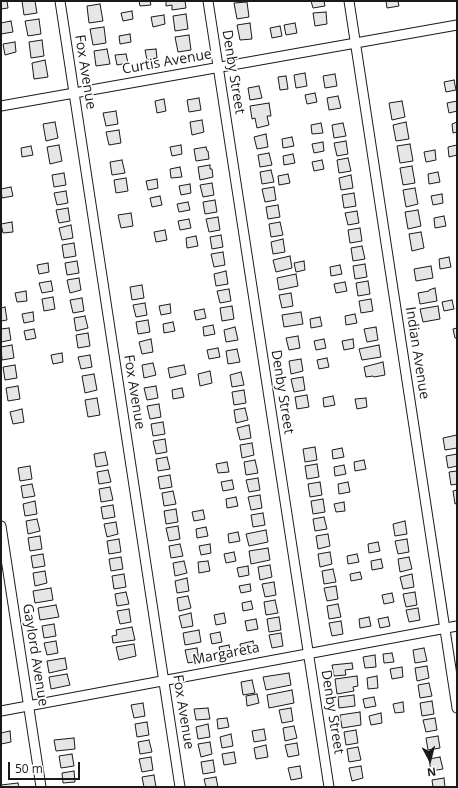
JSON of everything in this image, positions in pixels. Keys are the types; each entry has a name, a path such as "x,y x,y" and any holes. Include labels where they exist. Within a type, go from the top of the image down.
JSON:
{"street":[{"name":"Fox Avenue","path":"60,1 180,787"},
{"name":"Denby Street","path":"208,1 329,787"},
{"name":"Indian Avenue","path":"349,1 457,708"},
{"name":"Curtis Avenue","path":"1,106 457,25"},
{"name":"Gaylord Avenue","path":"1,526 41,787"},
{"name":"Margareta","path":"1,711 457,626"}],"building":[{"path":"1,1 7,1 8,8 1,9"},
{"path":"22,1 35,1 37,13 24,15"},
{"path":"139,1 150,1 151,5 140,6"},
{"path":"166,1 185,1 186,8 172,10 172,5 166,6"},
{"path":"311,1 324,1 325,6 313,8"},
{"path":"386,1 398,1 399,6 387,8"},
{"path":"247,2 249,17 237,19 234,3"},
{"path":"100,4 103,21 89,23 87,6"},
{"path":"132,11 133,19 123,21 121,13"},
{"path":"326,12 327,24 315,26 313,13"},
{"path":"186,14 188,29 175,31 173,16"},
{"path":"164,15 165,24 153,27 151,17"},
{"path":"39,19 41,34 28,36 25,21"},
{"path":"11,21 13,32 1,34 1,23"},
{"path":"250,23 252,39 240,40 237,25"},
{"path":"295,23 297,33 286,35 284,25"},
{"path":"280,26 282,36 272,38 270,28"},
{"path":"104,27 106,43 93,45 90,29"},
{"path":"130,34 131,42 120,44 119,36"},
{"path":"189,35 191,50 178,52 175,37"},
{"path":"42,40 44,56 31,58 29,42"},
{"path":"15,42 16,52 5,55 3,44"},
{"path":"107,49 110,64 96,66 94,51"},
{"path":"156,49 157,58 147,60 145,50"},
{"path":"126,54 128,63 117,65 115,55"},
{"path":"45,60 48,77 34,79 32,63"},
{"path":"305,73 307,86 296,88 294,75"},
{"path":"335,74 337,86 325,88 323,76"},
{"path":"286,76 288,89 280,90 278,77"},
{"path":"454,80 456,90 446,92 444,82"},
{"path":"259,86 262,98 250,100 248,88"},
{"path":"315,93 317,102 307,104 305,95"},
{"path":"338,96 341,108 329,110 327,98"},
{"path":"199,98 201,110 189,112 187,100"},
{"path":"164,99 166,111 157,113 155,101"},
{"path":"402,101 405,117 392,120 389,103"},
{"path":"457,101 457,111 449,113 447,103"},
{"path":"269,103 271,116 267,116 269,125 257,128 255,118 252,119 250,106"},
{"path":"116,111 118,124 106,126 103,113"},
{"path":"202,120 204,132 192,135 190,122"},
{"path":"55,122 58,138 46,141 43,124"},
{"path":"406,122 409,139 396,141 393,125"},
{"path":"457,122 457,132 453,133 452,124"},
{"path":"321,123 323,133 312,134 311,125"},
{"path":"343,123 346,136 334,138 332,125"},
{"path":"119,130 121,143 109,145 106,132"},
{"path":"266,134 268,147 257,149 254,137"},
{"path":"292,137 294,146 283,148 282,139"},
{"path":"346,141 348,154 337,156 334,143"},
{"path":"323,142 324,151 314,153 312,144"},
{"path":"410,144 413,161 400,163 397,146"},
{"path":"59,145 62,161 50,164 47,147"},
{"path":"181,145 182,154 172,156 170,147"},
{"path":"457,145 457,155 449,157 448,147"},
{"path":"31,146 33,155 22,157 21,148"},
{"path":"206,147 209,159 196,161 194,149"},
{"path":"435,150 436,160 426,162 424,152"},
{"path":"269,153 272,165 260,167 258,155"},
{"path":"293,154 295,163 284,165 283,156"},
{"path":"348,158 351,171 339,173 337,160"},
{"path":"122,160 125,173 112,175 110,162"},
{"path":"322,160 324,169 314,171 312,162"},
{"path":"210,165 213,177 200,180 198,167"},
{"path":"412,166 415,183 403,185 400,168"},
{"path":"180,167 182,177 171,178 170,169"},
{"path":"271,170 274,182 262,184 260,172"},
{"path":"438,172 440,182 429,184 428,174"},
{"path":"64,173 66,185 54,187 52,175"},
{"path":"288,174 290,183 279,185 278,176"},
{"path":"351,175 353,188 341,190 339,178"},
{"path":"126,178 128,191 116,193 114,180"},
{"path":"157,179 158,188 148,190 146,181"},
{"path":"212,183 214,195 203,197 200,185"},
{"path":"190,184 191,193 181,195 179,186"},
{"path":"11,187 13,196 2,198 1,189"},
{"path":"274,187 276,200 265,202 262,189"},
{"path":"415,188 418,204 406,207 403,190"},
{"path":"66,191 68,203 57,205 54,193"},
{"path":"354,193 356,206 344,208 342,195"},
{"path":"442,194 443,203 433,205 431,196"},
{"path":"160,196 162,205 152,207 150,198"},
{"path":"215,200 217,212 205,214 203,202"},
{"path":"188,202 190,210 179,212 177,204"},
{"path":"278,205 280,217 268,219 266,207"},
{"path":"68,208 70,221 59,223 56,210"},
{"path":"418,210 421,226 408,229 405,212"},
{"path":"357,211 359,223 348,225 345,213"},
{"path":"131,213 133,226 121,228 118,215"},
{"path":"444,216 446,226 435,228 434,218"},
{"path":"218,217 220,230 209,232 206,219"},
{"path":"189,219 191,228 180,230 178,221"},
{"path":"12,222 13,232 3,233 1,224"},
{"path":"280,222 283,235 271,237 269,224"},
{"path":"71,225 73,238 62,240 59,228"},
{"path":"360,228 362,241 350,243 348,230"},
{"path":"165,230 167,240 156,242 154,232"},
{"path":"421,232 424,248 412,251 409,234"},
{"path":"221,235 223,247 212,249 210,237"},
{"path":"196,236 198,246 187,248 186,238"},
{"path":"283,239 285,252 273,254 271,242"},
{"path":"74,243 76,256 64,258 62,245"},
{"path":"362,246 365,259 353,261 351,248"},
{"path":"223,252 225,265 214,267 211,254"},
{"path":"290,256 292,268 276,272 273,260"},
{"path":"449,257 451,267 440,269 439,259"},
{"path":"77,261 79,273 67,275 65,263"},
{"path":"304,261 305,270 296,272 294,263"},
{"path":"48,263 49,272 39,274 37,265"},
{"path":"365,264 367,277 355,279 353,266"},
{"path":"340,265 342,274 331,276 330,267"},
{"path":"431,266 433,278 416,281 414,269"},
{"path":"226,271 228,284 216,286 214,274"},
{"path":"296,274 298,286 279,290 277,278"},
{"path":"79,278 81,290 70,293 67,280"},
{"path":"51,281 53,291 42,293 39,283"},
{"path":"368,281 370,294 358,296 356,283"},
{"path":"345,282 347,291 336,293 334,284"},
{"path":"142,285 144,298 132,300 130,287"},
{"path":"435,288 437,301 420,304 418,293"},
{"path":"229,289 231,301 220,303 217,291"},
{"path":"26,291 27,301 17,302 15,293"},
{"path":"291,293 293,306 282,308 279,295"},
{"path":"53,297 55,309 44,311 42,299"},
{"path":"82,298 84,311 73,313 70,300"},
{"path":"371,299 373,311 361,313 359,301"},
{"path":"452,300 454,309 444,311 442,302"},
{"path":"145,303 147,315 136,317 133,305"},
{"path":"170,304 171,313 161,315 159,306"},
{"path":"232,306 234,319 222,321 220,308"},
{"path":"438,306 440,319 423,322 420,309"},
{"path":"5,307 7,320 1,321 1,308"},
{"path":"204,309 206,318 196,320 194,311"},
{"path":"33,312 34,321 24,323 22,314"},
{"path":"301,312 303,324 284,327 282,315"},
{"path":"355,314 357,323 346,325 345,316"},
{"path":"85,316 88,328 76,331 74,318"},
{"path":"320,317 322,326 311,328 310,319"},
{"path":"148,320 150,332 138,334 136,322"},
{"path":"173,322 175,331 164,333 163,324"},
{"path":"213,325 215,334 204,336 203,327"},
{"path":"235,327 238,340 226,342 224,330"},
{"path":"376,327 378,340 367,342 364,329"},
{"path":"9,328 11,340 1,342 1,329"},
{"path":"457,328 457,338 455,338 453,329"},
{"path":"34,329 36,338 26,340 24,331"},
{"path":"88,333 90,346 78,348 76,335"},
{"path":"298,336 300,348 289,350 286,338"},
{"path":"151,339 153,352 142,354 139,342"},
{"path":"324,339 326,348 316,350 314,341"},
{"path":"353,339 354,348 344,350 342,341"},
{"path":"12,345 14,358 2,360 1,347"},
{"path":"379,345 381,357 362,360 359,349"},
{"path":"218,348 220,357 209,359 207,350"},
{"path":"237,349 240,362 228,364 226,351"},
{"path":"62,353 63,362 53,364 51,355"},
{"path":"90,355 92,367 81,369 78,357"},
{"path":"327,358 329,367 319,369 317,360"},
{"path":"301,359 303,371 291,374 289,361"},
{"path":"383,362 385,375 366,377 364,367"},
{"path":"153,363 156,375 144,378 142,365"},
{"path":"15,365 17,378 5,380 3,367"},
{"path":"184,365 186,374 170,378 168,368"},
{"path":"210,371 212,383 200,386 198,374"},
{"path":"241,372 244,385 232,387 230,375"},
{"path":"94,374 97,390 85,393 82,376"},
{"path":"303,377 305,390 294,392 291,379"},
{"path":"18,386 20,399 8,401 6,388"},
{"path":"156,386 158,398 147,400 144,388"},
{"path":"182,388 184,397 173,399 172,390"},
{"path":"244,390 246,403 234,405 232,392"},
{"path":"307,395 309,407 297,409 295,397"},
{"path":"333,396 335,405 324,407 323,398"},
{"path":"97,398 100,415 88,417 85,400"},
{"path":"366,398 367,407 357,409 355,399"},
{"path":"159,404 161,417 150,419 147,406"},
{"path":"245,408 248,420 236,423 234,410"},
{"path":"22,409 24,422 13,424 10,412"},
{"path":"163,422 165,434 153,436 151,424"},
{"path":"249,425 251,438 240,440 237,428"},
{"path":"457,435 457,448 445,450 443,438"},
{"path":"165,439 167,452 156,454 153,441"},
{"path":"252,443 254,455 242,458 240,445"},
{"path":"315,447 317,460 305,462 303,449"},
{"path":"342,448 344,457 333,459 332,450"},
{"path":"105,452 108,465 96,467 94,454"},
{"path":"457,454 457,466 448,468 446,456"},
{"path":"167,457 170,469 158,471 156,459"},
{"path":"255,460 258,473 246,475 244,462"},
{"path":"364,460 366,469 355,471 354,462"},
{"path":"227,462 229,472 218,473 216,464"},
{"path":"317,464 319,477 307,479 305,466"},
{"path":"344,465 346,474 335,476 334,467"},
{"path":"30,466 32,479 20,481 18,468"},
{"path":"108,470 111,482 99,484 97,472"},
{"path":"457,471 457,484 451,485 449,472"},
{"path":"170,475 172,487 160,489 158,477"},
{"path":"258,478 260,490 249,492 246,480"},
{"path":"232,480 234,489 223,491 221,482"},
{"path":"320,482 322,495 310,497 308,484"},
{"path":"348,482 350,492 339,494 338,484"},
{"path":"32,484 35,496 23,498 21,486"},
{"path":"110,487 113,500 101,502 99,489"},
{"path":"457,490 457,503 455,504 453,491"},
{"path":"173,491 176,504 164,506 162,493"},
{"path":"260,495 262,508 251,510 248,497"},
{"path":"236,497 238,506 227,508 226,499"},
{"path":"323,499 325,512 313,514 311,501"},
{"path":"35,501 37,514 25,516 23,504"},
{"path":"344,502 345,511 336,512 334,504"},
{"path":"113,505 115,517 103,519 101,507"},
{"path":"176,509 178,522 166,524 164,511"},
{"path":"203,510 205,519 194,521 192,512"},
{"path":"263,513 265,525 253,527 251,515"},
{"path":"324,517 327,529 315,531 313,519"},
{"path":"37,519 40,531 28,534 26,521"},
{"path":"405,521 407,534 395,536 393,524"},
{"path":"116,522 118,534 107,537 104,524"},
{"path":"178,526 180,539 169,541 166,528"},
{"path":"206,527 208,536 197,538 196,529"},
{"path":"266,530 268,542 249,546 246,534"},
{"path":"238,532 240,541 229,543 228,534"},
{"path":"328,534 330,546 318,549 316,536"},
{"path":"40,536 42,549 30,551 28,538"},
{"path":"119,539 121,552 109,554 107,541"},
{"path":"407,539 409,552 398,554 395,541"},
{"path":"378,542 380,551 369,553 368,544"},
{"path":"180,544 183,556 171,558 169,546"},
{"path":"210,544 211,553 201,555 199,546"},
{"path":"268,548 270,560 251,564 249,551"},
{"path":"234,552 236,561 226,563 224,554"},
{"path":"330,552 332,564 320,567 318,554"},
{"path":"43,554 45,566 33,568 31,556"},
{"path":"357,554 359,562 348,564 347,556"},
{"path":"121,557 123,569 111,571 109,559"},
{"path":"409,557 412,569 400,572 398,559"},
{"path":"381,559 383,568 372,570 371,561"},
{"path":"184,561 187,573 175,576 173,563"},
{"path":"208,561 210,571 199,573 198,562"},
{"path":"270,565 272,577 260,580 258,567"},
{"path":"248,566 249,575 239,577 237,568"},
{"path":"333,569 336,582 324,584 322,571"},
{"path":"45,571 47,583 35,586 33,573"},
{"path":"360,572 362,579 351,581 350,574"},
{"path":"124,574 126,587 114,589 112,576"},
{"path":"412,574 414,587 403,589 400,577"},
{"path":"187,578 189,591 177,593 175,581"},
{"path":"274,582 276,595 265,597 262,584"},
{"path":"250,584 251,591 241,593 239,586"},
{"path":"336,586 338,599 327,601 324,588"},
{"path":"51,588 53,600 35,603 33,591"},
{"path":"126,592 129,604 117,606 115,594"},
{"path":"415,592 417,605 406,607 403,594"},
{"path":"392,593 394,602 384,604 382,595"},
{"path":"188,596 191,608 179,611 177,598"},
{"path":"275,600 278,613 266,615 264,602"},
{"path":"251,601 253,609 243,611 242,603"},
{"path":"338,604 341,617 329,619 327,606"},
{"path":"56,605 59,617 40,620 38,608"},
{"path":"418,608 420,620 409,622 406,610"},
{"path":"129,609 131,622 120,624 117,611"},
{"path":"191,613 193,626 182,628 179,616"},
{"path":"224,613 226,623 216,625 214,615"},
{"path":"279,617 281,630 269,632 267,619"},
{"path":"369,617 371,626 360,628 359,619"},
{"path":"388,617 390,626 380,628 378,619"},
{"path":"256,619 258,629 247,631 245,621"},
{"path":"341,621 343,634 332,636 329,623"},
{"path":"54,624 56,636 44,638 42,626"},
{"path":"132,627 135,640 113,643 112,636 117,635 116,630"},
{"path":"199,630 201,642 185,645 183,633"},
{"path":"220,632 222,642 212,644 210,634"},
{"path":"281,633 283,646 272,648 269,635"},
{"path":"56,641 58,653 47,655 44,643"},
{"path":"253,641 255,653 242,655 240,644"},
{"path":"134,644 136,656 119,660 116,647"},
{"path":"229,645 231,655 221,657 219,647"},
{"path":"197,648 199,661 188,663 185,650"},
{"path":"424,648 427,661 415,663 413,650"},
{"path":"392,653 394,662 384,663 383,654"},
{"path":"375,655 376,667 365,668 363,657"},
{"path":"65,658 67,669 49,673 47,661"},
{"path":"352,663 353,669 345,670 346,675 334,676 332,665"},
{"path":"427,666 429,678 417,681 415,668"},
{"path":"402,667 403,677 392,679 390,669"},
{"path":"289,673 291,685 266,690 263,677"},
{"path":"67,674 70,685 51,689 49,677"},
{"path":"357,676 358,686 353,687 354,691 337,694 335,679"},
{"path":"377,676 378,688 368,689 367,678"},
{"path":"252,680 255,693 243,695 241,682"},
{"path":"429,683 432,696 420,698 418,685"},
{"path":"292,690 294,703 269,708 267,695"},
{"path":"257,694 259,703 247,706 246,696"},
{"path":"354,695 355,706 339,708 338,697"},
{"path":"374,697 376,706 365,708 363,699"},
{"path":"432,701 434,714 422,716 420,703"},
{"path":"403,702 404,712 395,713 393,704"},
{"path":"143,703 145,716 134,718 131,705"},
{"path":"208,708 210,719 196,720 194,709"},
{"path":"291,708 293,721 282,723 279,710"},
{"path":"360,712 361,725 342,728 340,715"},
{"path":"381,713 382,723 371,725 369,716"},
{"path":"227,718 229,727 218,729 217,719"},
{"path":"435,718 437,730 426,732 423,720"},
{"path":"147,722 149,735 137,737 135,724"},
{"path":"208,724 210,737 198,739 196,727"},
{"path":"294,726 297,738 285,741 283,728"},
{"path":"264,729 266,740 254,742 252,731"},
{"path":"356,730 358,743 346,745 344,732"},
{"path":"10,731 11,742 1,744 1,733"},
{"path":"231,734 233,746 222,748 220,737"},
{"path":"438,736 440,748 428,750 426,738"},
{"path":"74,738 75,749 56,751 54,740"},
{"path":"149,740 152,752 140,754 138,742"},
{"path":"210,742 212,754 201,757 198,744"},
{"path":"297,743 299,755 288,757 285,745"},
{"path":"266,745 268,757 256,759 254,748"},
{"path":"358,747 361,760 349,762 347,749"},
{"path":"234,752 236,763 224,765 222,754"},
{"path":"72,754 74,766 61,768 59,756"},
{"path":"151,757 153,770 142,772 139,759"},
{"path":"440,757 443,769 431,771 429,759"},
{"path":"213,760 215,772 203,774 201,762"},
{"path":"300,766 302,778 291,780 288,768"},
{"path":"361,766 363,778 352,781 349,768"},
{"path":"74,771 75,782 63,783 62,773"},
{"path":"154,775 156,787 144,787 142,777"},
{"path":"216,777 218,787 206,787 204,779"},
{"path":"444,778 445,787 433,787 432,780"},
{"path":"18,783 19,787 2,787 1,785"}]}
